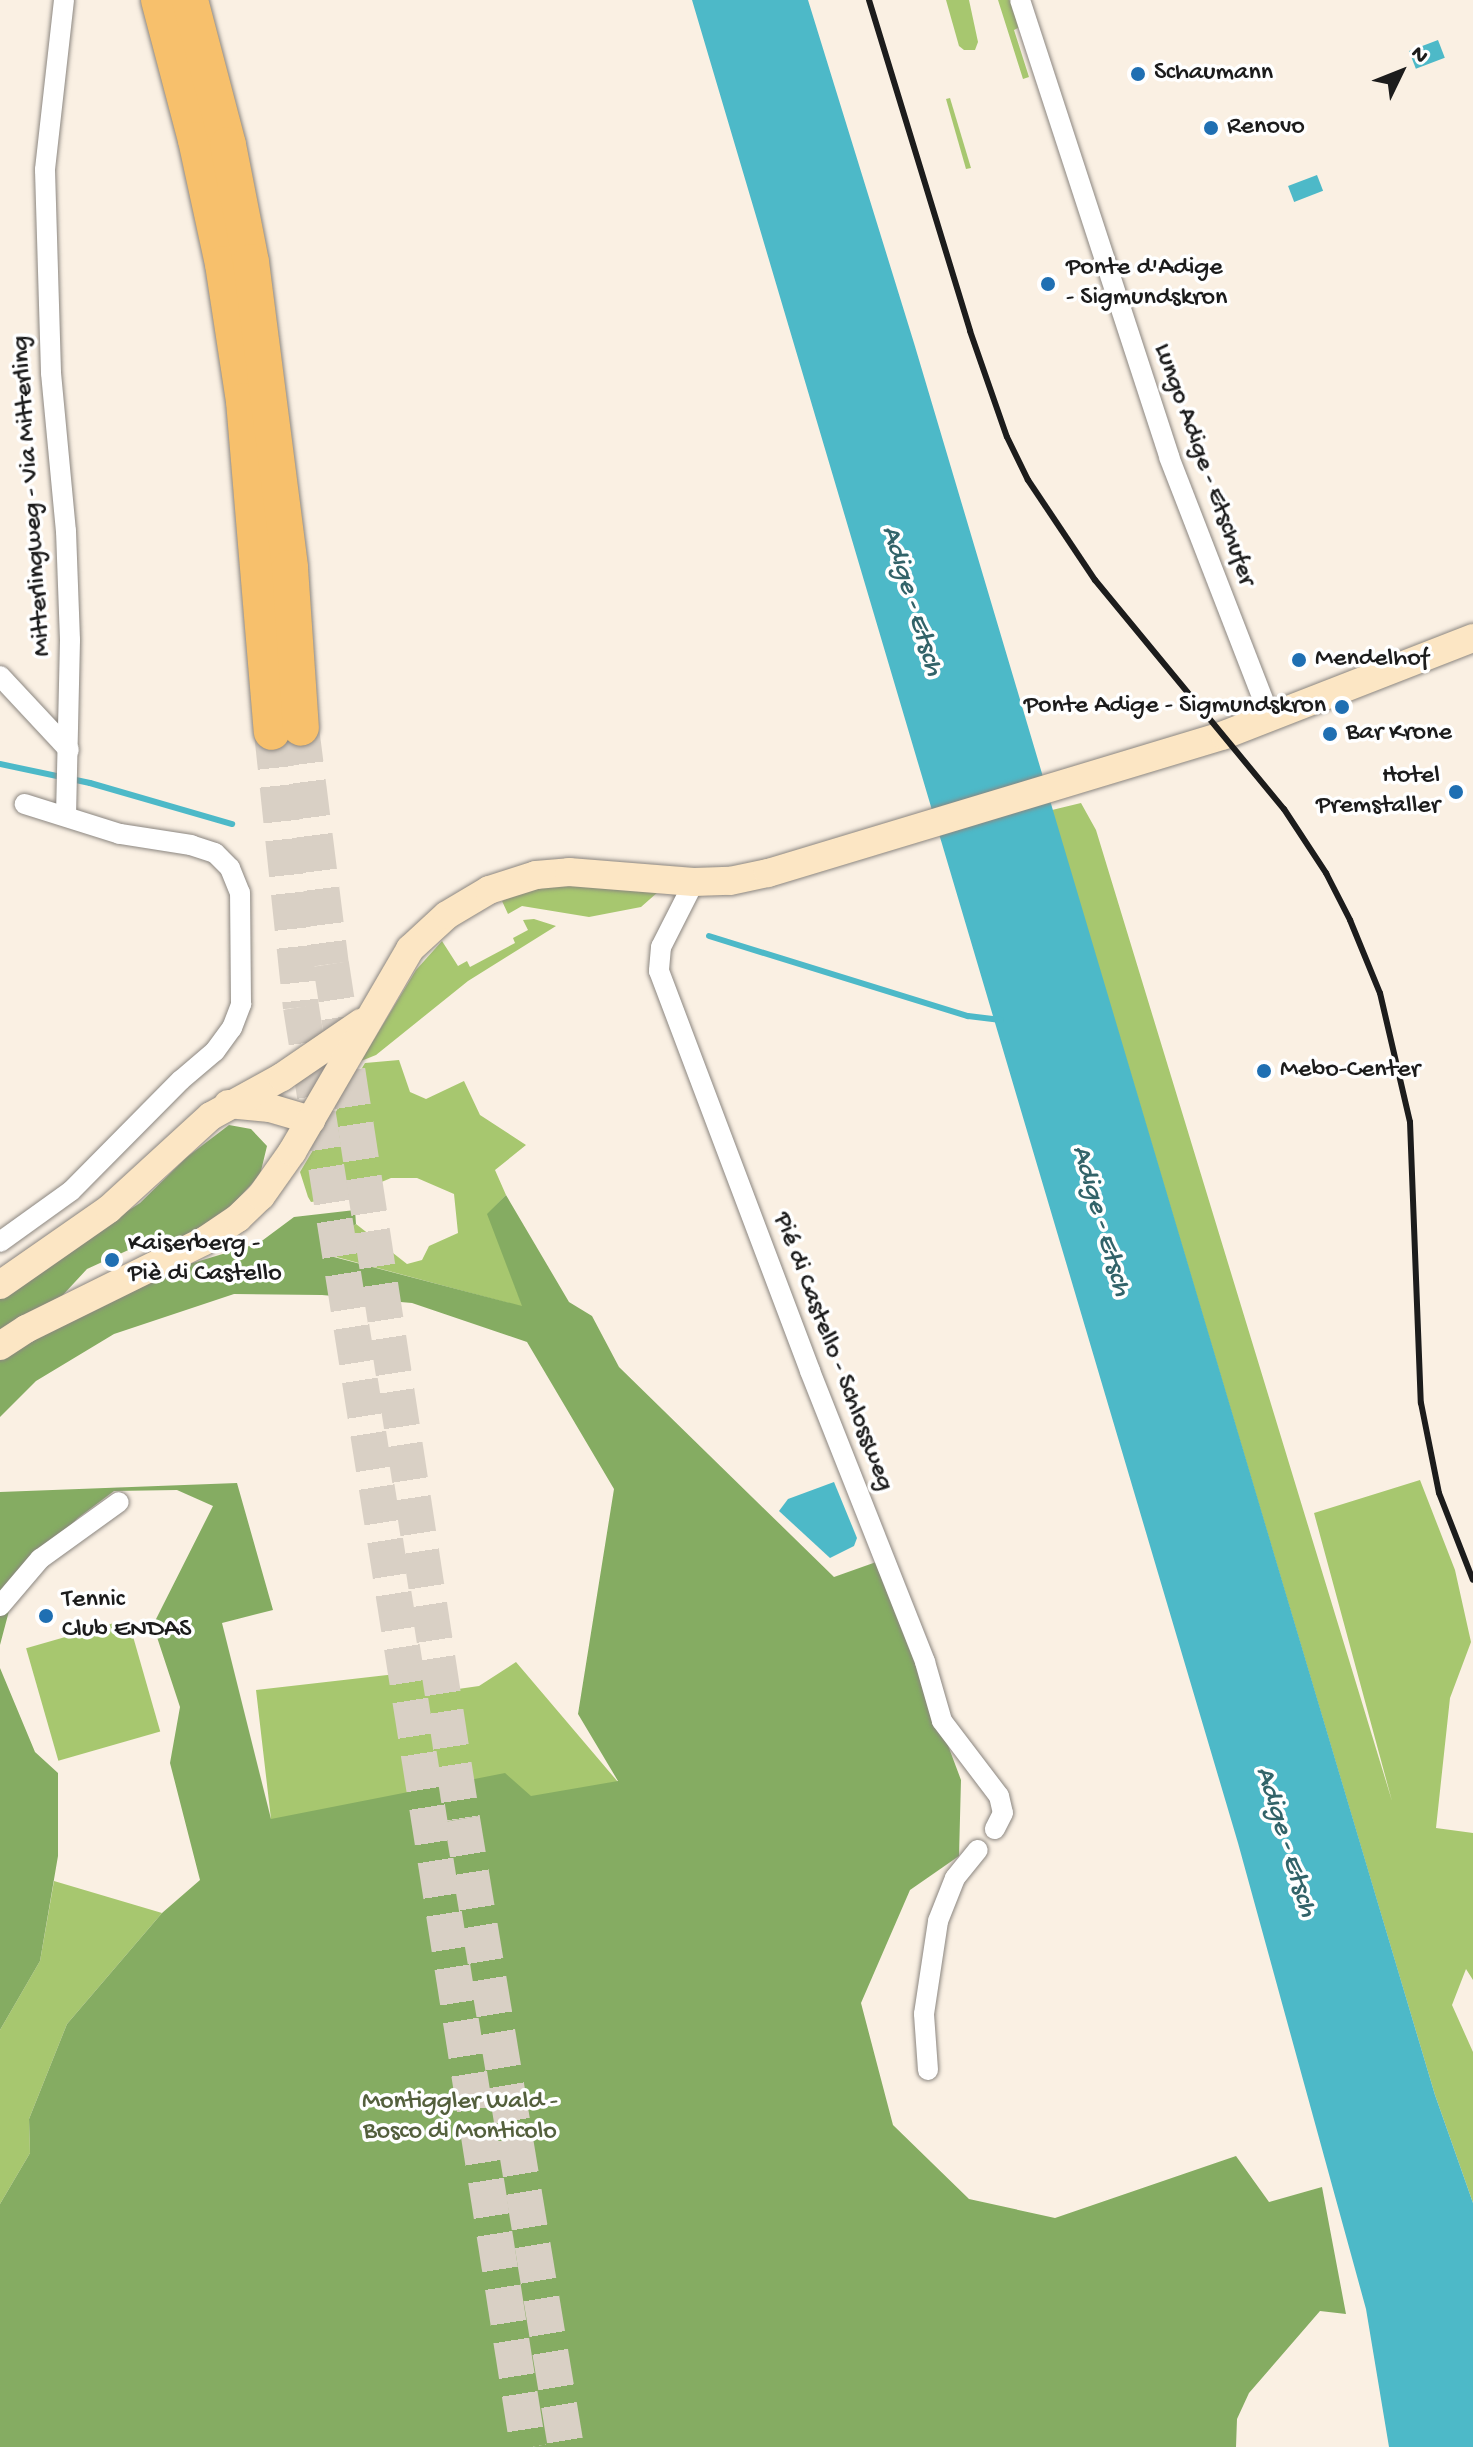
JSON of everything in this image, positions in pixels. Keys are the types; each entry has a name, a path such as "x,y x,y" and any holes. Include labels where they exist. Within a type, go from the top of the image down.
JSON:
{"highway":[{"path":"159,0 206,187 237,355 257,535 286,730 290,568 251,262 202,3"}],"main road":[{"path":"0,1346 26,1329 204,1241 238,1218 261,1196 292,1152 410,949 447,915 489,890 536,875 569,872 694,882 730,881 768,873 1101,769 1224,735 1473,638"},
{"path":"0,1285 109,1209 228,1104 282,1077 368,1018"},
{"path":"282,1077 325,1095"},
{"path":"228,1104 270,1108 311,1120"},
{"path":"270,1108 292,1152"}],"street":[{"name":"Mitterlingweg - Via Mitterling","path":"64,0 45,170 51,373 66,531 70,640 66,804"},
{"name":"Lungo Adige - Etschufer","path":"1020,0 1169,457 1270,717"},
{"name":"Mitterlingweg - Via Mitterling","path":"0,676 68,758"},
{"path":"0,1242 71,1191 181,1080 215,1051 232,1028 241,1004 240,893 230,868 215,853 191,845 120,834 66,804 25,804"},
{"name":"Pié di Castello - Schlossweg","path":"694,882 661,947 659,971 810,1371 925,1662 942,1721 999,1796 1003,1813 995,1829"},
{"path":"0,1606 40,1559 119,1502"},
{"path":"928,2070 924,2014 938,1921 955,1878 978,1850"}],"green space":[{"path":"946,0 969,0 978,42 975,50 964,50 959,46"},
{"path":"998,0 1016,0 1024,25 1014,30 1029,77 1023,79"},
{"path":"950,98 971,168 966,169 946,99"},
{"path":"1081,803 1096,830 1392,1801 1314,1513 1420,1480 1455,1570 1471,1642 1450,1698 1436,1828 1473,1833 1473,1980 1466,1969 1452,2005 1473,2052 1473,2203 1435,2095 1052,810"},
{"path":"558,886 658,892 641,907 589,917 522,906 508,914 502,901 527,890"},
{"path":"534,919 556,926 468,981 376,1055 361,1061 416,970 442,941 458,966 467,961 470,967 515,943 513,938 528,930 523,920"},
{"path":"399,1060 410,1092 426,1099 464,1081 480,1115 526,1145 495,1170 506,1195 488,1214 523,1307 329,1255 333,1240 356,1224 407,1264 422,1260 429,1246 458,1233 454,1194 417,1178 391,1178 346,1197 311,1202 308,1197 300,1172 365,1063"},
{"path":"229,1125 251,1129 267,1146 260,1175 224,1214 167,1245 148,1241 87,1269 62,1296 0,1333 0,1293 140,1203 187,1157"},
{"name":"Montiggler Wald - Bosco di Monticolo","path":"506,1195 569,1302 592,1316 619,1367 834,1577 879,1561 961,1780 959,1856 910,1890 861,2003 893,2125 969,2199 1055,2218 1236,2156 1269,2202 1322,2187 1346,2314 1320,2311 1249,2393 1237,2419 1236,2447 0,2447 0,2204 30,2153 29,2119 67,2024 162,1913 200,1880 170,1763 180,1707 153,1625 213,1506 177,1490 114,1491 78,1518 41,1554 14,1592 0,1645 0,1492 237,1483 273,1610 222,1623 271,1819 505,1773 531,1796 618,1781 578,1714 614,1489 527,1342 412,1303 322,1295 234,1294 114,1334 36,1381 0,1417 0,1354 156,1274 259,1243 294,1217 355,1210 356,1224 333,1240 330,1256 522,1306 487,1214"},
{"path":"128,1619 160,1731 58,1761 26,1648"},
{"path":"516,1662 618,1782 462,1819 271,1819 256,1690 440,1669 458,1689 479,1686"},
{"path":"0,1668 35,1752 58,1773 58,1856 40,1961 0,2030"},
{"path":"54,1881 162,1913 67,2024 29,2119 30,2153 0,2204 0,2030 40,1961"}],"water":[{"name":"Adige - Etsch","path":"692,0 808,0 914,343 1435,2095 1473,2203 1473,2447 1389,2447 1366,2309 1238,1843"},
{"path":"1438,40 1445,58 1416,69 1409,51"},
{"path":"1317,175 1323,191 1294,202 1288,186"},
{"path":"834,1482 857,1538 854,1546 830,1558 779,1511 788,1499"}],"waterway":[{"path":"0,764 90,783 232,824"},
{"path":"709,936 968,1016 1001,1020"}],"tunnel":[{"path":"301,728 331,964 462,1819 566,2447"},
{"path":"272,732 301,1007 528,2447"}],"railway":[{"path":"869,0 970,331 1007,437 1028,480 1095,580 1284,809 1326,873 1350,920 1380,993 1410,1122 1421,1403 1439,1493 1473,1580"}],"place":[{"name":"Schaumann","path":"1138,74"},
{"name":"Renovo","path":"1211,128"},
{"name":"Ponte d'Adige - Sigmundskron","path":"1048,284"},
{"name":"Mendelhof","path":"1299,660"},
{"name":"Ponte Adige - Sigmundskron","path":"1342,707"},
{"name":"Bar Krone","path":"1330,734"},
{"name":"Hotel Premstaller","path":"1456,792"},
{"name":"Mebo-Center","path":"1264,1071"},
{"name":"Kaiserberg - Piè di Castello","path":"112,1260"},
{"name":"Tennic Club ENDAS","path":"46,1616"}]}
